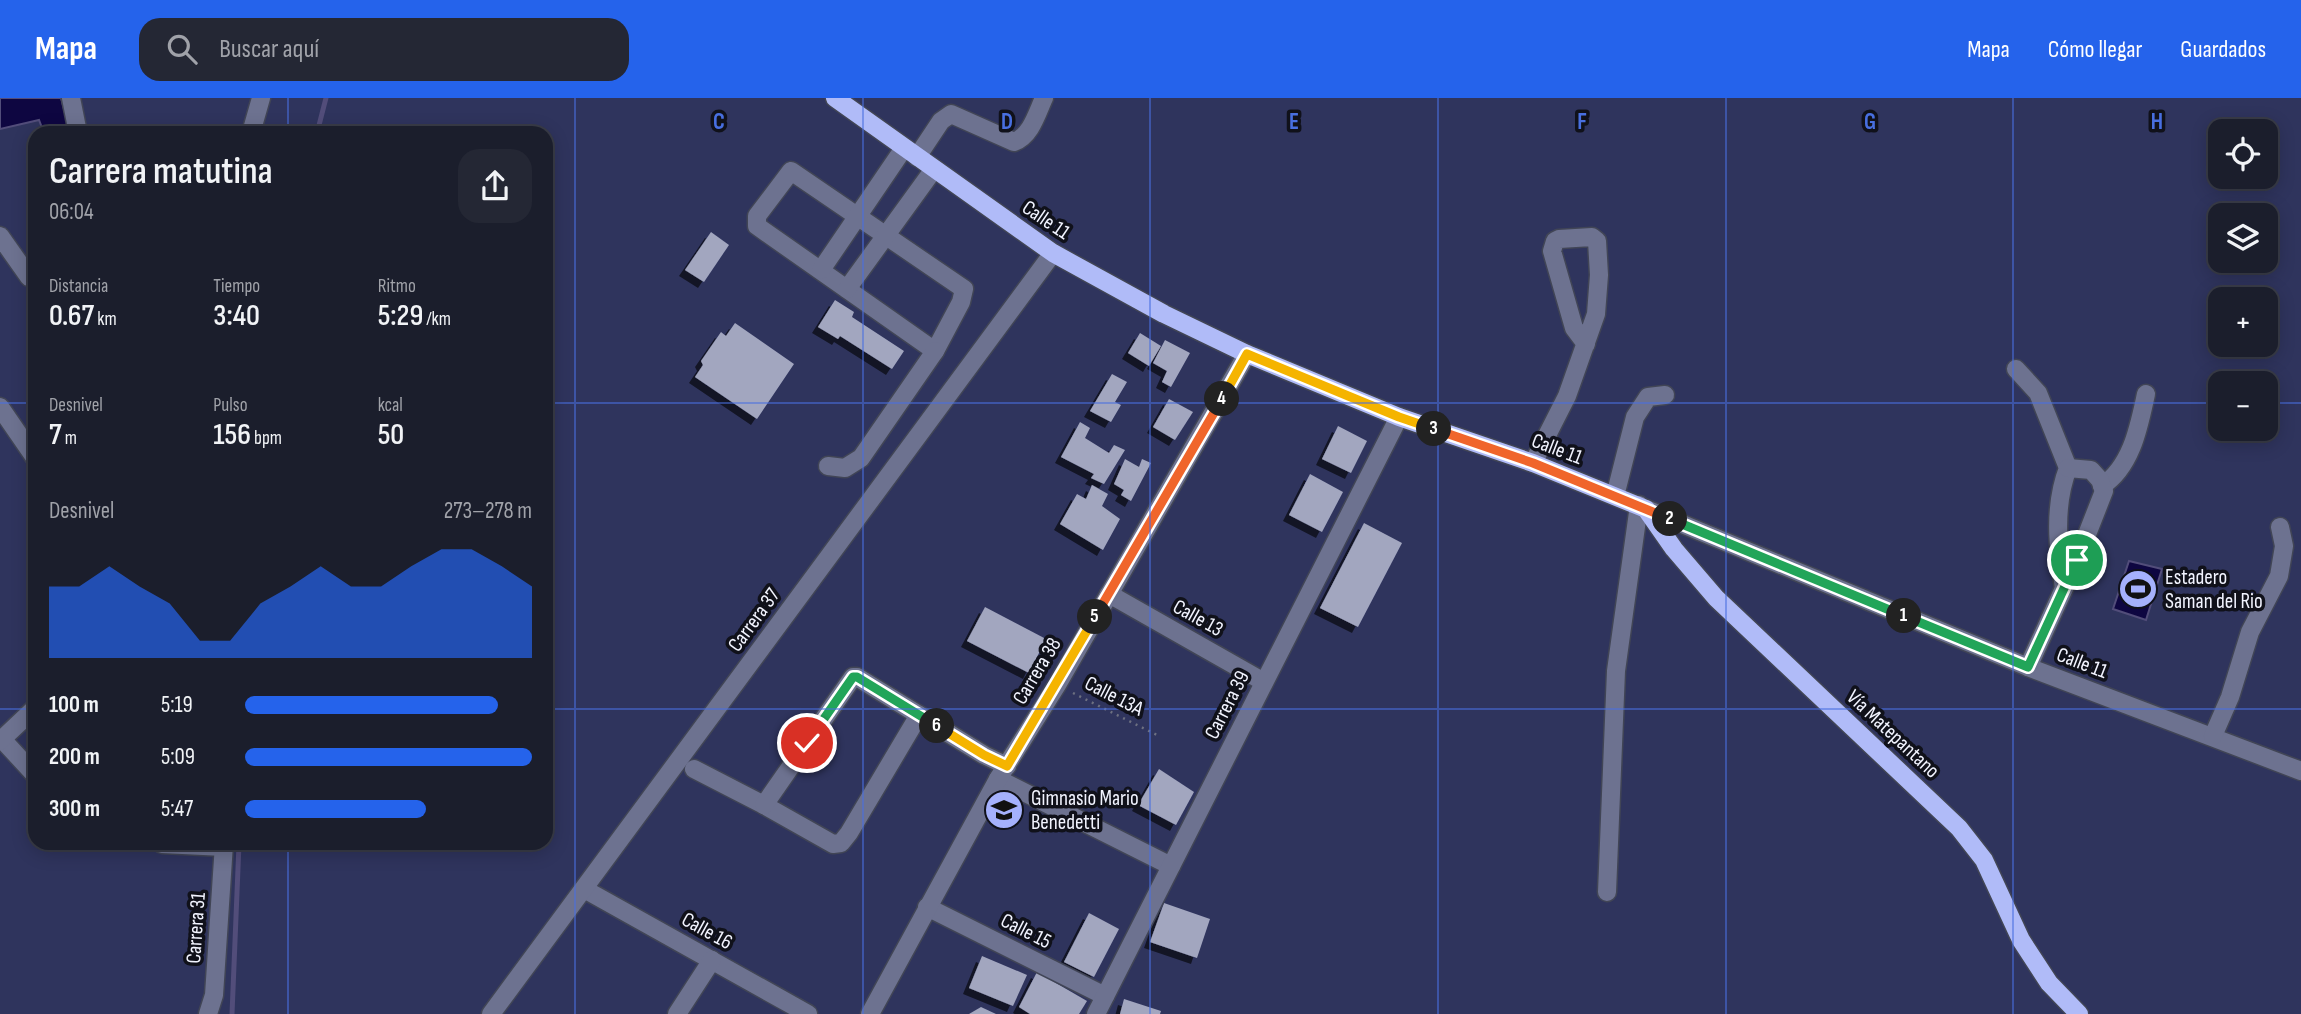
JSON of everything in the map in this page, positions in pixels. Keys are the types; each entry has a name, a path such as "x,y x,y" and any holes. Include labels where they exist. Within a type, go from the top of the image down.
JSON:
{"main road":[{"name":"Calle 11","path":"835,98 1053,253 1164,314 1247,354 1399,417 1533,463 1642,507"},
{"name":"Vía Matepantano","path":"1642,507 1716,598 1959,828 1984,860 2021,940 2049,983 2079,1014"}],"street":[{"path":"71,98 77,126"},
{"path":"253,126 261,98"},
{"path":"821,270 857,217 910,152 941,121 951,114 1014,142 1020,140 1030,129 1044,98"},
{"path":"848,289 934,169"},
{"path":"828,466 845,468 861,458 935,351 961,302 964,289 791,171 788,172 757,216 757,226 935,351"},
{"path":"0,236 28,277"},
{"path":"1533,463 1567,396 1586,344 1596,314 1599,275 1597,241 1592,237 1559,239 1552,251 1574,328 1586,344"},
{"name":"Carrera 37","path":"491,1014 1053,253"},
{"name":"Carrera 38","path":"870,1014 1002,772 1057,685 1247,354"},
{"path":"2016,369 2038,393 2068,468 2061,485 2057,536 2064,588"},
{"path":"2102,486 2114,478 2136,438 2146,394"},
{"path":"1615,496 1635,417 1648,397 1665,395"},
{"path":"0,407 28,448"},
{"name":"Carrera 39","path":"1096,1014 1399,417"},
{"path":"2028,667 2104,491 2101,480 2091,470 2068,468"},
{"path":"1607,892 1616,671 1642,507"},
{"name":"Calle 11","path":"1642,507 2028,667 2301,771"},
{"path":"2213,737 2230,697 2249,632 2278,576 2284,546 2280,527"},
{"name":"Calle 13","path":"1108,594 1264,682"},
{"path":"764,805 853,677 857,677 984,755 1002,772 1171,866"},
{"path":"28,715 1,740 28,768"},
{"path":"694,769 833,844 841,843 919,715"},
{"name":"Carrera 31","path":"208,1014 214,995 224,850"},
{"name":"Calle 16","path":"584,888 808,1014"},
{"name":"Calle 15","path":"927,907 1105,996"},
{"path":"677,1014 712,960"}],"path":[{"name":"Calle 13A","path":"1057,685 1157,735"}],"shaded area":[{"path":"0,98 2301,98 2301,1014 0,1014"},
{"path":"0,98 61,98 68,126 41,126 39,120 0,129"},
{"name":"Estadero Saman del Rio","path":"2129,561 2162,569 2146,620 2113,609"}],"building":[{"path":"711,232 729,245 704,282 685,270"},
{"path":"835,300 854,312 852,317 904,351 892,369 840,336 838,339 818,327"},
{"path":"735,323 794,364 757,419 695,377 703,365 701,361 721,332 726,336"},
{"path":"1140,333 1161,346 1149,366 1128,353"},
{"path":"1165,340 1190,353 1171,387 1162,382 1167,371 1153,363"},
{"path":"1112,374 1127,382 1115,402 1121,405 1111,422 1090,411"},
{"path":"1169,399 1193,412 1175,440 1153,427"},
{"path":"1080,422 1090,428 1085,438 1109,453 1114,445 1125,450 1104,484 1091,478 1094,474 1061,457"},
{"path":"1338,426 1367,441 1351,473 1322,459"},
{"path":"1125,459 1139,467 1142,459 1151,463 1131,501 1121,495 1124,490 1114,484"},
{"path":"1310,474 1343,492 1322,532 1289,515"},
{"path":"1092,485 1108,494 1102,506 1120,519 1103,550 1060,524 1077,494 1086,499"},
{"path":"1364,523 1402,543 1358,627 1320,608"},
{"path":"985,607 1046,639 1029,673 967,641"},
{"path":"1159,769 1194,792 1176,825 1138,805"},
{"path":"1164,903 1210,919 1197,958 1150,942"},
{"path":"1089,913 1119,929 1094,977 1064,962"},
{"path":"982,956 1027,975 1013,1006 969,988"},
{"path":"1037,972 1087,1001 1079,1014 1030,1014 1019,1007"},
{"path":"1124,999 1161,1011 1160,1014 1120,1014"},
{"path":"981,1007 996,1014 969,1014"}],"waterway":[{"path":"319,126 326,98"},
{"path":"232,1014 239,850"}],"place":[{"name":"Estadero Saman del Rio","path":"2138,589"},
{"name":"Gimnasio Mario Benedetti","path":"1004,810"}],"route":[{"path":"807,743 853,677 857,677 984,755 1007,766 1057,685 1247,354 1399,417 1533,463 1639,505 2028,667 2077,560"}]}
